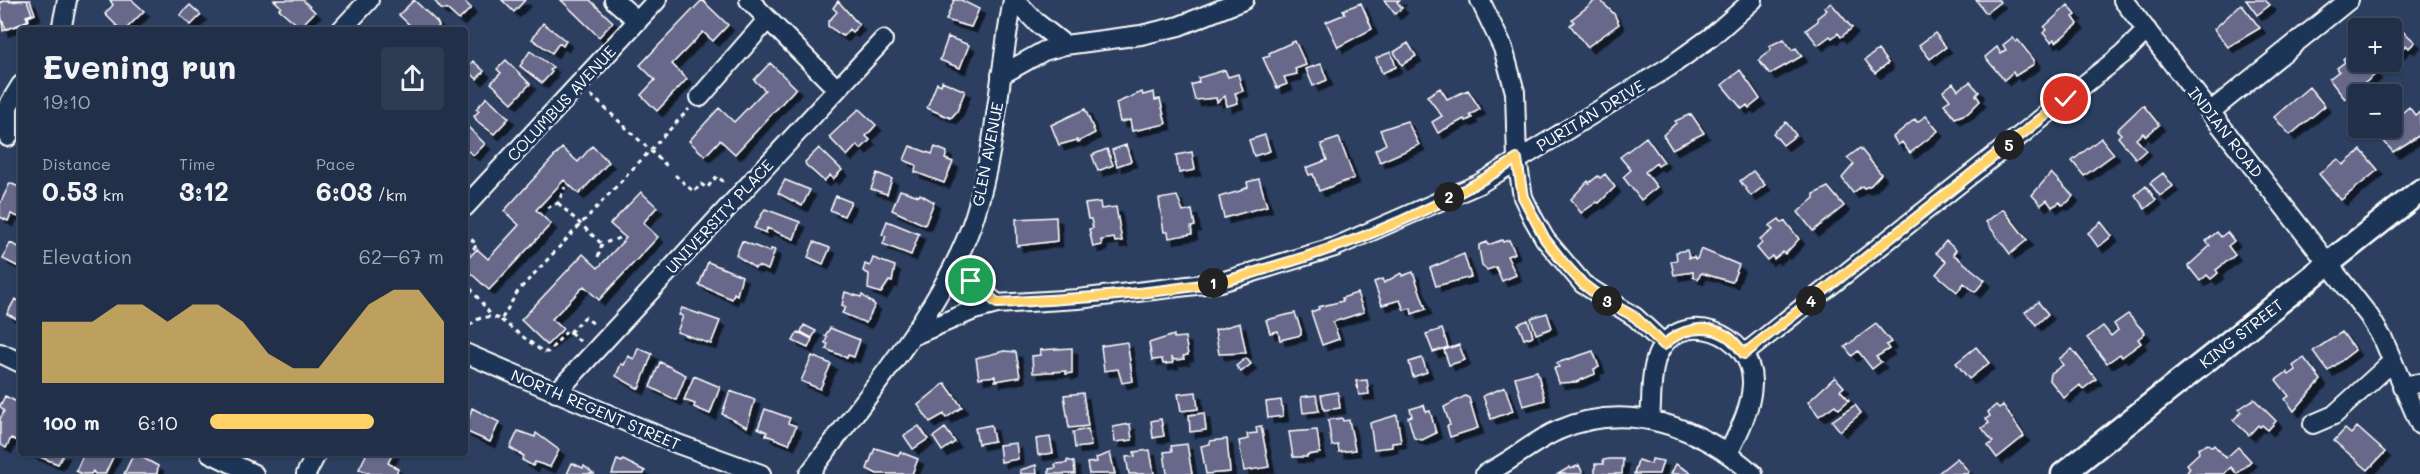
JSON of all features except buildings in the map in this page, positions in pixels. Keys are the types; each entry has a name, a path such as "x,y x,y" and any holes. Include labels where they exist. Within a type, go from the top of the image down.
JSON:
{"main road":[{"name":"KING STREET","path":"2063,474 2420,191"}],"street":[{"path":"62,27 67,0"},
{"path":"344,27 369,0"},
{"path":"614,0 638,21"},
{"name":"COLUMBUS AVENUE","path":"468,204 657,0"},
{"path":"749,0 837,89"},
{"path":"1014,0 1037,23 1065,45"},
{"name":"GLEN AVENUE","path":"808,474 912,336 958,257 974,218 984,185 992,148 1000,75 1014,0"},
{"path":"1000,75 1044,51 1065,45 1119,39 1169,28 1214,14 1244,0"},
{"path":"1480,0 1503,48 1515,92 1517,159 1523,197 1545,239 1583,284 1604,300 1635,317 1664,345"},
{"name":"PURITAN DRIVE","path":"912,336 997,303 1078,299 1221,282 1335,247 1479,184 1669,67 1711,37 1753,0"},
{"name":"INDIAN ROAD","path":"2123,0 2369,316 2392,362 2411,385 2420,425"},
{"path":"2210,112 2349,0"},
{"path":"700,97 768,19"},
{"path":"1744,354 2105,68 2146,30"},
{"name":"UNIVERSITY PLACE","path":"556,393 883,40"},
{"path":"0,89 18,84"},
{"path":"10,138 8,106 18,88"},
{"path":"958,257 971,281 997,303"},
{"path":"1650,420 1654,370 1664,345 1676,333 1708,330 1727,336 1744,354 1752,382 1744,420 1728,454"},
{"path":"0,353 18,362"},
{"name":"NORTH REGENT STREET","path":"468,354 556,393 761,474"},
{"path":"2313,424 2334,415 2392,362"},
{"path":"1485,474 1513,467 1560,429 1612,417 1650,420 1691,431 1728,454 1754,474"},
{"path":"216,456 254,474"},
{"path":"306,474 315,456"}],"path":[{"path":"591,95 668,167"},
{"path":"501,320 518,291 700,97"},
{"path":"675,175 694,192 701,184 707,188 717,177 728,186"},
{"path":"547,208 558,204 565,187"},
{"path":"558,204 602,244"},
{"path":"468,236 477,245 468,254"},
{"path":"602,244 619,238"},
{"path":"598,257 602,244"},
{"path":"468,285 491,315 543,352 548,352 568,330 570,332 585,316 596,327"},
{"path":"468,328 472,322 491,315"},
{"path":"570,332 581,342"}],"route":[{"path":"971,281 997,303 1078,299 1221,282 1335,247 1375,231 1479,184 1517,159 1523,197 1533,218 1545,239 1583,284 1604,300 1635,317 1664,345 1676,333 1708,330 1727,336 1744,354 2066,99"}]}
